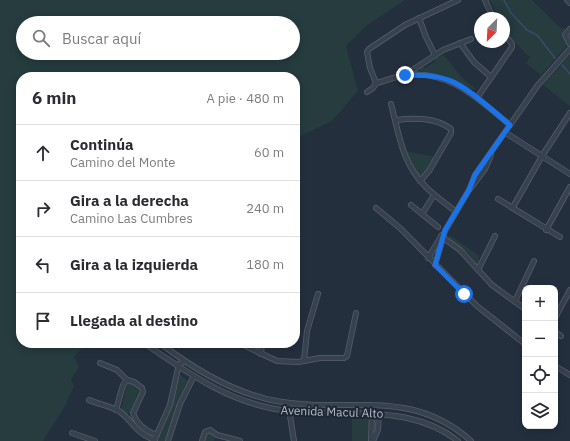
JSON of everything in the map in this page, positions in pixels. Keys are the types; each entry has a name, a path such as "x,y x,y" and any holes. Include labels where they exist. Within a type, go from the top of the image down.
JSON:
{"street":[{"path":"376,83 368,60 367,52 369,49 419,18 458,0"},
{"path":"485,0 491,12"},
{"path":"567,0 570,3"},
{"path":"419,18 435,55"},
{"path":"570,29 565,35 570,44"},
{"path":"367,92 373,88 376,83 405,75 435,55 471,39"},
{"path":"477,98 513,46 510,42"},
{"path":"460,43 474,62 491,77"},
{"path":"435,265 445,230 469,190 476,183 485,169 490,155 548,71 570,49"},
{"path":"420,66 418,72 422,76"},
{"path":"405,75 448,80 461,86 510,125"},
{"path":"391,104 402,150 408,163 420,181 434,195 456,212"},
{"path":"513,207 513,204 542,156 570,113"},
{"path":"396,120 422,119 437,122 451,129 451,133 438,157 420,181"},
{"path":"506,132 570,174"},
{"path":"546,230 570,187"},
{"path":"422,214 434,195"},
{"path":"498,198 546,230 560,237"},
{"path":"411,205 438,227"},
{"path":"376,208 400,228 428,258 478,306 522,342"},
{"path":"478,270 495,236"},
{"path":"428,258 442,237"},
{"path":"442,237 460,250 492,285 522,307"},
{"path":"515,301 534,261"},
{"path":"558,312 570,290"},
{"path":"304,361 307,331 318,294"},
{"path":"249,348 277,361 304,361 344,358 347,356 356,313"},
{"name":"Avenida Macul Alto","path":"152,348 179,367 218,390 256,404 276,410 378,413 402,416 423,421 443,431 458,441"},
{"path":"159,353 160,348"},
{"name":"Avenida Macul Alto","path":"166,348 222,383 254,396 288,403 383,404 401,406 437,418 453,427 471,441"},
{"path":"261,354 262,348"},
{"path":"155,438 170,405 181,361 185,361"},
{"path":"100,363 117,370 128,380 138,384 142,388 143,392 133,413 127,417"},
{"path":"558,368 570,375"},
{"path":"168,441 180,404 194,376"},
{"path":"116,410 123,385 128,380"},
{"path":"218,390 222,388 222,383"},
{"path":"90,400 116,410 127,417 140,434 155,438"},
{"path":"288,403 294,441"},
{"path":"133,413 141,426 155,438"},
{"path":"372,413 372,441"},
{"path":"372,441 378,428 378,413"},
{"path":"372,427 378,428"},
{"path":"202,441 206,431 212,430 217,435 240,441"},
{"path":"72,433 96,441"},
{"path":"216,441 217,435"}],"green space":[{"path":"0,0 405,0 366,26 346,46 358,91 332,121 300,137 300,72 16,72 16,348 82,348 74,357 79,367 71,379 74,386 65,406 43,441 0,441"},
{"path":"490,0 532,0 561,28 566,29 561,36 568,45 541,75 526,63 530,57 510,36 510,12 496,12"},
{"path":"444,55 462,78 477,90 469,88 449,78 426,73 420,70 422,66 424,68 435,62 434,59"},
{"path":"570,55 570,106 543,85"},
{"path":"404,151 436,157 423,175 419,175"},
{"path":"450,235 479,256 478,266 471,256 449,238"},
{"path":"180,375 189,381 182,395 166,441 157,441 171,408"},
{"path":"127,384 131,384 140,392 131,412 127,414 121,411"},
{"path":"352,419 369,419 368,441 352,441"},
{"path":"209,432 215,436 214,441 204,441"}],"waterway":[{"path":"504,0 511,13 527,30 537,35 555,58"},
{"path":"562,65 570,74"}],"route":[{"path":"405,75 440,78 454,82 468,91 510,125 475,175 469,190 445,230 440,243 435,265 464,294"}]}
